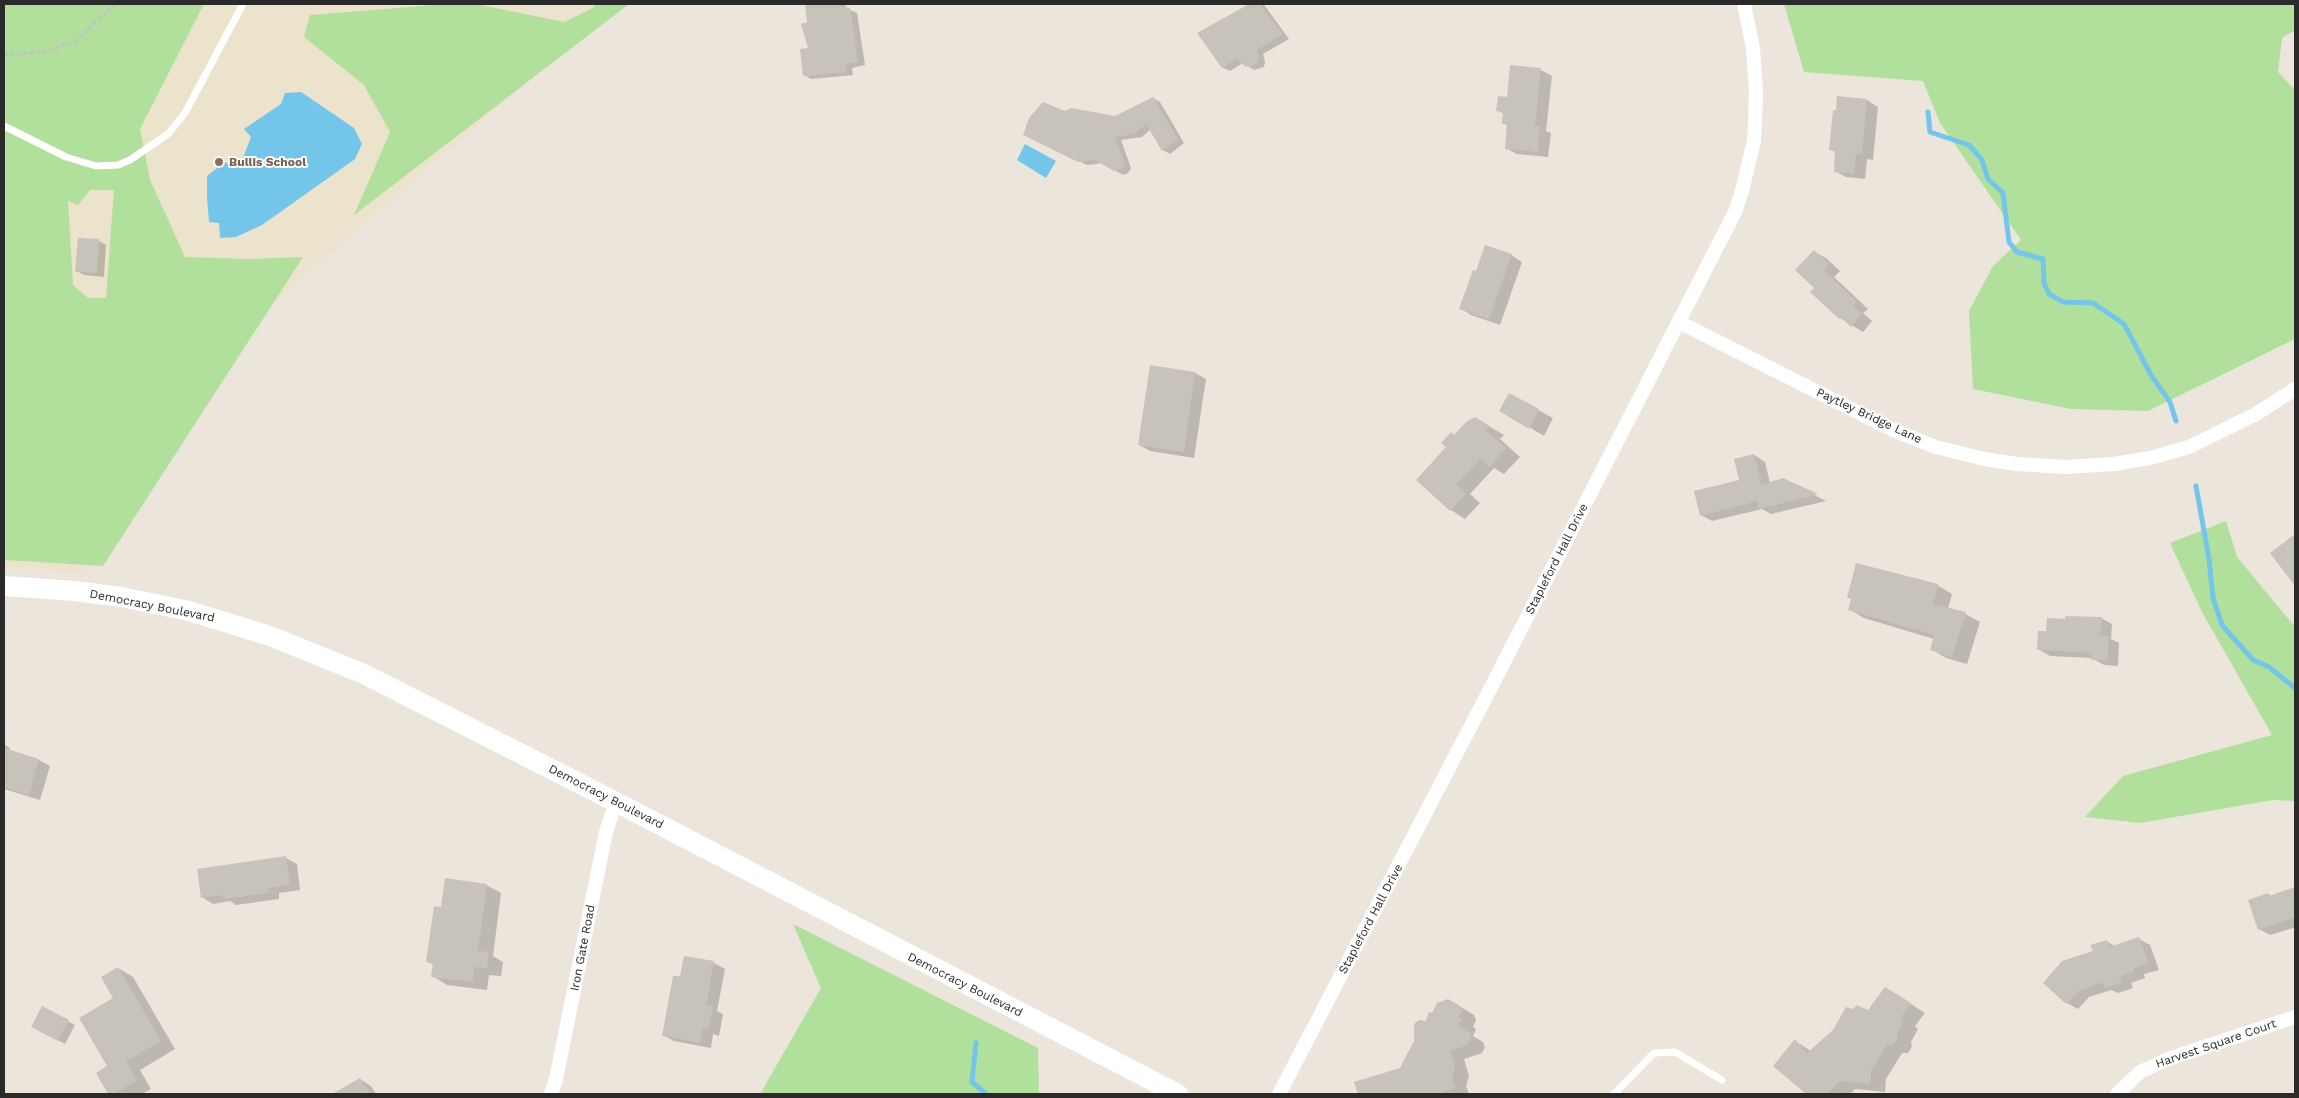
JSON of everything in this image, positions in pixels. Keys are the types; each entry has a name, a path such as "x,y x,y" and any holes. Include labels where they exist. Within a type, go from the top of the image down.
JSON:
{"main road":[{"name":"Democracy Boulevard","path":"4,586 74,591 129,599 189,611 270,636 364,674 616,802 1178,1094"}],"street":[{"name":"Stapleford Hall Drive","path":"1279,1094 1680,322 1735,212 1754,141 1756,92 1753,48 1744,4"},
{"name":"Paytley Bridge Lane","path":"1680,322 1893,430 1936,447 1984,459 2017,464 2065,467 2114,464 2150,458 2189,447 2256,414 2295,389"},
{"name":"Iron Gate Road","path":"551,1094 556,1080 606,832 616,802"},
{"name":"Harvest Square Court","path":"2117,1094 2140,1072 2168,1059 2295,1018"}],"lane":[{"path":"4,126 66,157 96,166 118,165 130,160 168,134 185,113 243,4"},
{"path":"1614,1094 1654,1053 1675,1052 1722,1080"}],"path":[{"path":"4,55 44,52 76,41 106,12 118,4"}],"shaded area":[{"name":"Bullis School","path":"4,4 617,4 206,361 83,573 4,566"}],"green space":[{"path":"4,4 204,4 140,129 150,180 185,257 248,259 303,257 103,566 4,560","holes":["90,190 114,190 106,298 88,298 73,285 68,201 78,205"]},
{"path":"447,4 476,4 564,22 593,8 595,4 629,4 354,215 390,132 364,85 304,37 310,15"},
{"path":"1784,4 2295,4 2295,30 2282,38 2278,72 2295,90 2295,339 2148,411 2071,409 1973,389 1969,311 1993,266 2021,240 1940,123 1923,81 1804,72"},
{"path":"2226,521 2237,557 2295,627 2295,801 2273,800 2140,823 2085,817 2123,776 2272,735 2202,612 2170,543"},
{"path":"793,924 1038,1048 1039,1094 760,1094 821,988"}],"water":[{"path":"301,92 354,128 362,144 355,159 262,225 236,237 220,238 219,223 209,222 207,176 225,162 239,168 251,137 244,129 281,104 285,93"},
{"path":"1025,144 1056,161 1046,178 1017,160"}],"building":[{"path":"805,4 839,4 839,6 850,8 858,62 845,64 847,72 803,76 800,49 808,48 801,24 807,22"},
{"path":"1249,4 1260,4 1283,34 1257,50 1259,57 1257,63 1252,66 1246,67 1236,59 1222,68 1197,33"},
{"path":"1510,65 1541,68 1535,126 1540,126 1538,152 1505,149 1507,124 1502,124 1503,112 1496,111 1498,96 1507,97"},
{"path":"1837,96 1867,99 1862,154 1856,154 1854,174 1834,172 1835,151 1829,150 1833,110 1836,110"},
{"path":"1153,97 1178,139 1162,151 1146,124 1134,134 1115,137 1125,164 1121,169 1114,171 1095,160 1078,162 1023,135 1029,118 1043,102 1065,111 1071,108 1115,116"},
{"path":"78,238 99,239 97,273 75,272"},
{"path":"1485,245 1512,254 1489,319 1459,309 1473,270 1476,271"},
{"path":"1814,250 1829,264 1824,270 1857,302 1853,306 1862,314 1851,327 1841,317 1839,319 1810,292 1814,288 1795,270"},
{"path":"1150,365 1195,372 1184,452 1138,445"},
{"path":"1509,393 1539,409 1529,429 1499,411"},
{"path":"1475,417 1490,426 1486,430 1506,448 1489,467 1480,459 1456,485 1466,494 1450,511 1416,480 1446,447 1441,443 1451,432 1454,435 1467,421"},
{"path":"1754,454 1761,485 1783,478 1818,494 1759,509 1757,501 1700,516 1694,491 1739,480 1734,459"},
{"path":"2295,534 2295,586 2270,553"},
{"path":"1856,563 1938,584 1933,604 1966,612 1952,657 1930,650 1934,635 1848,610 1851,599 1847,598"},
{"path":"2065,616 2102,617 2100,635 2109,636 2107,660 2091,660 2092,653 2037,650 2038,631 2046,631 2047,618 2065,619"},
{"path":"4,748 39,759 29,795 4,787"},
{"path":"286,856 290,885 268,888 269,893 223,899 223,895 201,898 197,869"},
{"path":"445,878 487,884 478,951 489,952 487,968 474,967 473,982 431,977 433,963 426,962 434,906 441,907"},
{"path":"2295,887 2295,917 2258,930 2248,900 2268,893 2269,896"},
{"path":"2139,937 2148,963 2134,968 2134,972 2120,976 2122,982 2105,988 2103,982 2078,991 2066,1004 2043,983 2062,961 2093,951 2090,945 2107,940 2109,947"},
{"path":"684,956 714,961 706,1005 713,1007 708,1030 702,1029 700,1043 662,1036 673,976 680,976"},
{"path":"118,967 161,1041 126,1061 137,1080 114,1094 108,1094 96,1073 107,1066 79,1018 113,998 101,977"},
{"path":"1885,987 1911,1003 1901,1017 1904,1020 1897,1033 1898,1038 1892,1045 1887,1045 1871,1070 1870,1084 1840,1081 1827,1094 1806,1094 1773,1066 1795,1039 1807,1053 1833,1030 1846,1007 1853,1009 1857,1005 1868,1010"},
{"path":"1448,999 1459,1005 1462,1011 1458,1017 1462,1019 1459,1026 1469,1032 1471,1038 1467,1045 1450,1051 1455,1067 1452,1077 1456,1088 1437,1094 1358,1094 1354,1082 1400,1068 1414,1041 1414,1024 1419,1020 1426,1021 1429,1012 1432,1013 1437,1003"},
{"path":"42,1006 69,1020 58,1041 31,1027"},
{"path":"360,1078 370,1094 332,1094"}],"waterway":[{"path":"1928,112 1930,132 1969,145 1982,160 1988,179 2003,193 2009,242 2017,252 2043,259 2044,283 2049,294 2063,302 2093,303 2124,324 2151,375 2170,402 2176,421"},
{"path":"2196,486 2209,559 2213,598 2222,625 2253,660 2269,667 2295,688"},
{"path":"976,1043 972,1082 986,1094"}],"place":[{"name":"Bullis School","path":"219,162"}]}
